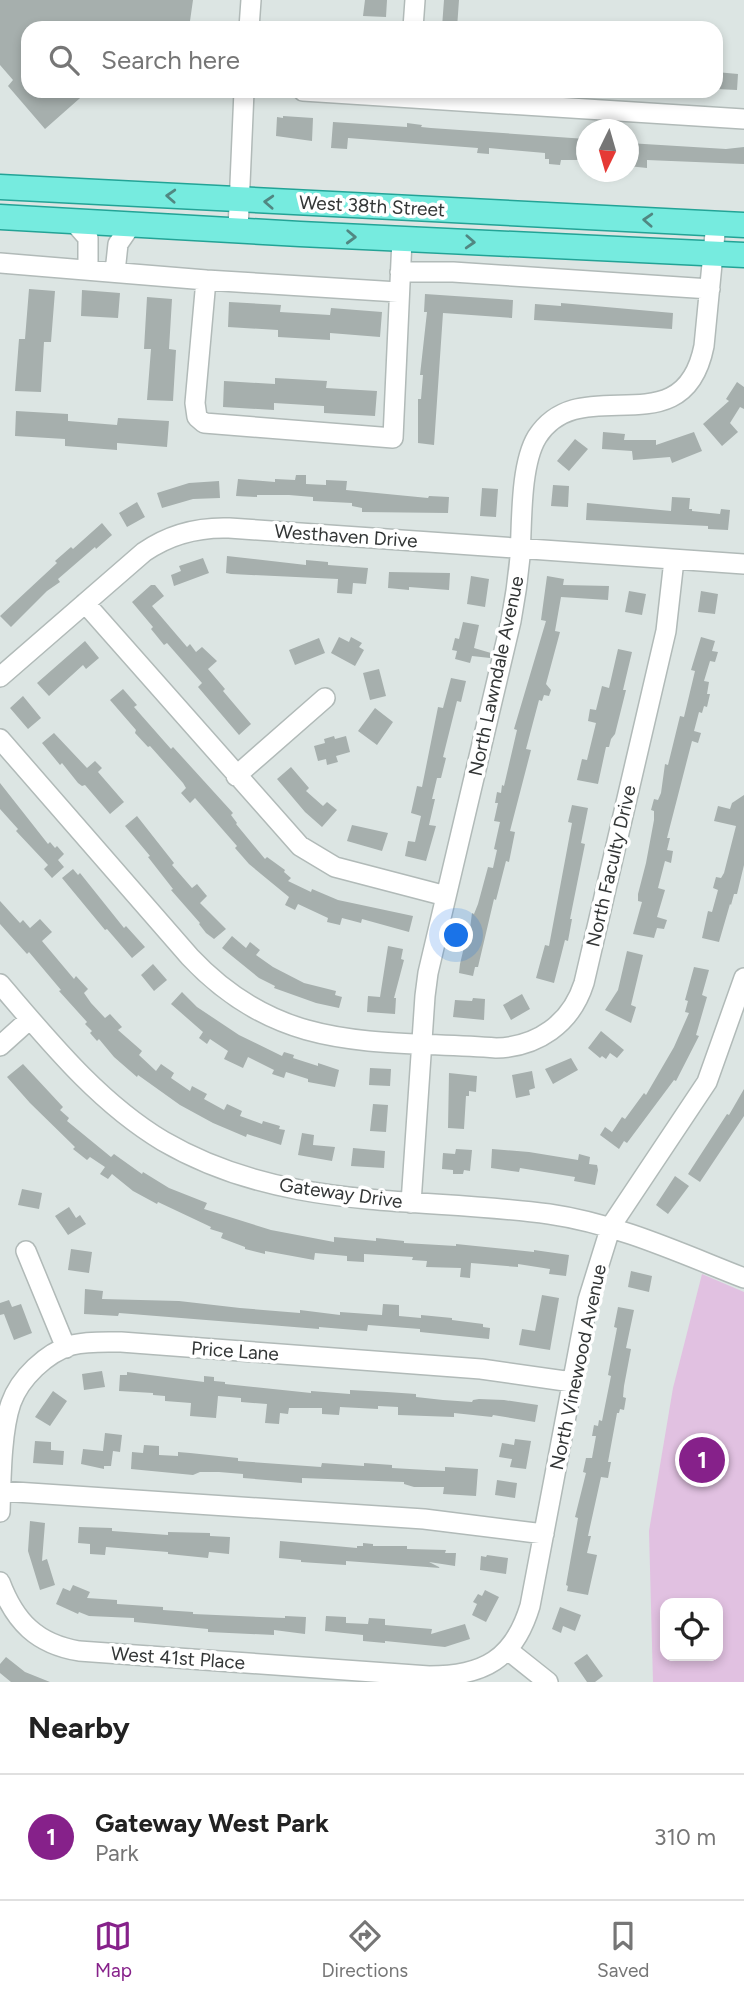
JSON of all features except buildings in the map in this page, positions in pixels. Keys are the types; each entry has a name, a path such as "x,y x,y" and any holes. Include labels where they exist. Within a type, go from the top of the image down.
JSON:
{"main road":[{"name":"West 38th Street","path":"0,187 744,225"},
{"name":"West 38th Street","path":"0,218 744,255"}],"street":[{"path":"250,21 251,0"},
{"path":"414,21 415,0"},
{"path":"238,230 244,98"},
{"path":"451,98 744,119"},
{"path":"74,222 88,238 88,270"},
{"name":"North Lawndale Avenue","path":"411,1202 428,973 511,621 526,465 531,447 541,431 554,418 579,407 602,404 646,406 663,401 683,387 694,373 703,352 716,223"},
{"path":"116,272 118,244 131,225"},
{"path":"206,280 195,403 197,417 204,423 393,438 402,239"},
{"path":"0,262 206,280 399,282 453,272 710,289"},
{"name":"Westhaven Drive","path":"0,677 149,549 176,535 198,529 229,528 744,565"},
{"name":"North Faculty Drive","path":"0,740 206,974 257,1011 288,1025 326,1036 496,1048 519,1046 541,1038 564,1019 578,1000 586,978 666,631 674,560"},
{"path":"85,603 292,839 319,859 352,873 446,896"},
{"path":"236,776 325,698"},
{"name":"North Vinewood Avenue","path":"509,1651 524,1625 530,1606 588,1300 611,1226 706,1082 744,978"},
{"name":"Gateway Drive","path":"0,984 106,1098 148,1130 190,1154 236,1174 300,1191 549,1214 611,1226 744,1278"},
{"path":"0,1046 30,1019"},
{"path":"26,1251 66,1348"},
{"name":"Price Lane","path":"0,1491 6,1426 14,1395 36,1367 66,1348 92,1342 497,1371 572,1382"},
{"path":"0,1512 0,1491 424,1519 544,1534"},
{"name":"West 41st Place","path":"0,1582 11,1609 31,1630 56,1646 79,1651 440,1676 475,1670 509,1651"},
{"path":"509,1651 548,1682"}],"shaded area":[{"path":"702,1274 744,1292 744,1682 653,1682 649,1531 673,1388"}],"place":[{"name":"Gateway West Park","path":"702,1460"}]}
